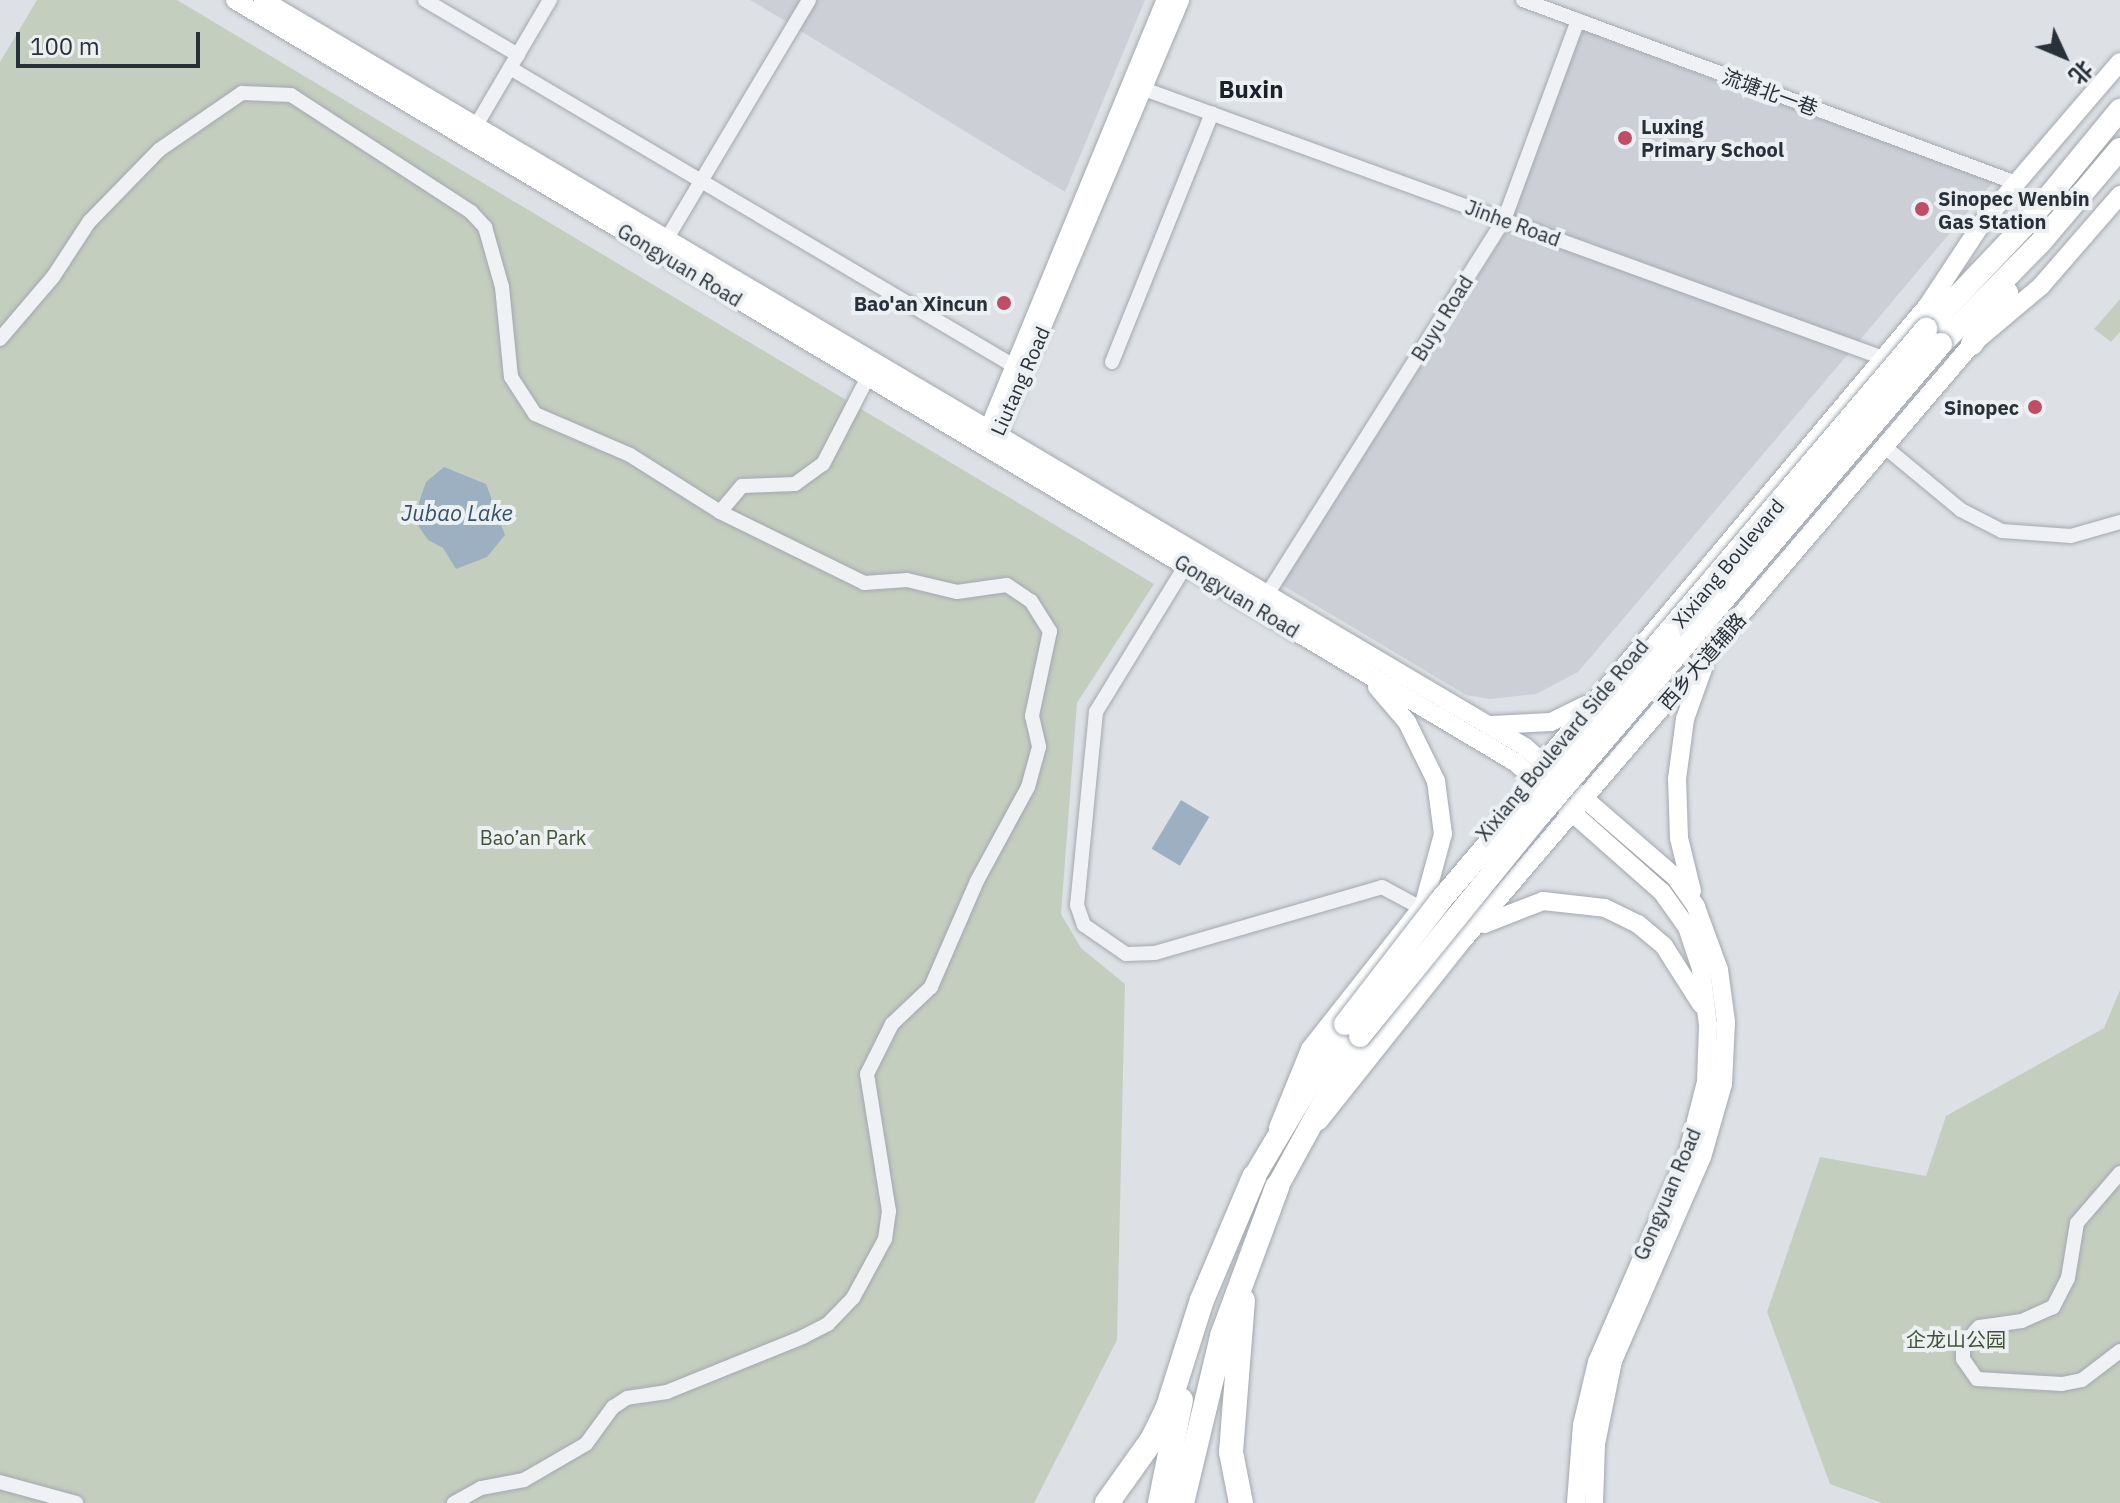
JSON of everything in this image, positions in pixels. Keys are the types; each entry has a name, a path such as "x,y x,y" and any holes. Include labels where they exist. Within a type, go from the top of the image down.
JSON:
{"highway":[{"path":"1107,1503 1152,1440 1168,1407 1202,1300 1254,1177"},
{"path":"1160,1503 1178,1471 1244,1269 1277,1187"},
{"path":"1241,1503 1231,1452 1244,1269"},
{"path":"1182,1503 1178,1471 1202,1300"}],"main road":[{"name":"Gongyuan Road","path":"235,0 666,240 1190,559 1361,670 1533,775 1662,892 1679,914 1701,969 1708,1025 1706,1082 1695,1133 1611,1323 1590,1385 1576,1503"},
{"name":"Gongyuan Road","path":"263,0 868,377 991,439"},
{"name":"Liutang Road","path":"991,439 1014,366 1166,0"},
{"name":"Liutang Road","path":"991,439 1180,0"},
{"name":"Xixiang Boulevard Side Road","path":"1276,1138 1282,1109 1310,1049 1421,908 1928,305 2016,183 2120,62"},
{"name":"Xixiang Boulevard","path":"1352,1030 1440,901 1934,337 2117,109"},
{"name":"Xixiang Boulevard","path":"1934,337 2041,242 2120,149"},
{"name":"西乡大道辅路","path":"1299,1142 1348,1090 1463,940 1972,344 2041,286 2120,195"},
{"path":"1928,305 2026,224"},
{"path":"1972,344 2041,242"},
{"name":"Gongyuan Road","path":"1190,559 1266,596 1545,760 1666,868 1696,907 1713,945 1724,997 1723,1084 1702,1157 1613,1361 1596,1444 1594,1503"},
{"path":"1696,907 1679,838 1678,763 1691,700 1712,649"},
{"path":"1361,670 1407,722 1436,781 1442,822 1440,859 1421,908"},
{"path":"1477,721 1503,727 1551,722 1612,681 1628,706 1644,711 1666,703"},
{"path":"1461,861 1483,855 1500,866 1504,887 1497,901"},
{"path":"1463,940 1501,914 1543,901 1605,908 1638,924 1674,957 1708,1025"},
{"path":"1254,1177 1276,1138 1352,1030"},
{"path":"1277,1187 1352,1030"}],"street":[{"path":"425,0 514,62 701,181 1014,366"},
{"path":"472,132 550,0"},
{"path":"666,240 809,0"},
{"name":"流塘北一巷","path":"1523,0 2016,183"},
{"name":"Buyu Road","path":"1266,596 1504,220 1578,20"},
{"name":"Jinhe Road","path":"1144,89 1883,358"},
{"path":"0,339 53,277 89,222 159,150 242,93 291,95 471,212 485,227 502,287 511,377 535,414 630,455 720,512 864,583 907,580 957,592 1007,585 1031,601 1050,631 1032,716 1039,747 1028,787 977,881 931,987 892,1024 874,1052 867,1074 889,1211 885,1239 853,1298 828,1324 803,1337 667,1392 627,1398 613,1407 586,1444 524,1480 481,1488 454,1503"},
{"path":"1112,362 1212,113"},
{"path":"720,512 742,486 795,484 823,464 868,377"},
{"path":"1885,447 1961,510 2002,531 2071,536 2120,522"},
{"path":"1190,559 1096,712 1077,905 1084,925 1126,954 1155,953 1382,887 1421,908"},
{"path":"2120,1173 2077,1223 2068,1278 2053,1307 2031,1319 1979,1327 1963,1346 1963,1359 1977,1379 2062,1384 2082,1380 2120,1351"},
{"path":"0,1482 76,1503"}],"shaded area":[{"path":"750,0 800,0 787,22"},
{"path":"817,0 1145,0 1065,192 799,30"},
{"path":"1582,30 1993,182 1859,341 1514,215"},
{"path":"1508,229 1849,353 1578,672 1536,694 1490,699 1466,695 1282,585"}],"green space":[{"name":"Bao’an Park","path":"37,0 177,0 1154,584 1077,703 1061,914 1081,948 1125,984 1117,1340 1034,1503 0,1503 0,62"},
{"path":"2120,299 2120,332 2111,342 2094,329"},
{"name":"企龙山公园","path":"2120,990 2120,1503 1882,1503 1830,1484 1767,1312 1820,1157 1926,1176 1946,1116 2104,1028"}],"water":[{"name":"Jubao Lake","path":"444,467 486,484 505,535 487,557 456,569 443,548 428,540 419,527 419,502 426,482"},
{"path":"1181,800 1209,817 1180,866 1152,849"}],"place":[{"name":"Luxing Primary School","path":"1625,138"},
{"name":"Sinopec Wenbin Gas Station","path":"1922,209"},
{"name":"Bao'an Xincun","path":"1004,303"},
{"name":"Sinopec","path":"2035,407"}],"district":[{"name":"Buxin","path":"1251,90"}]}
